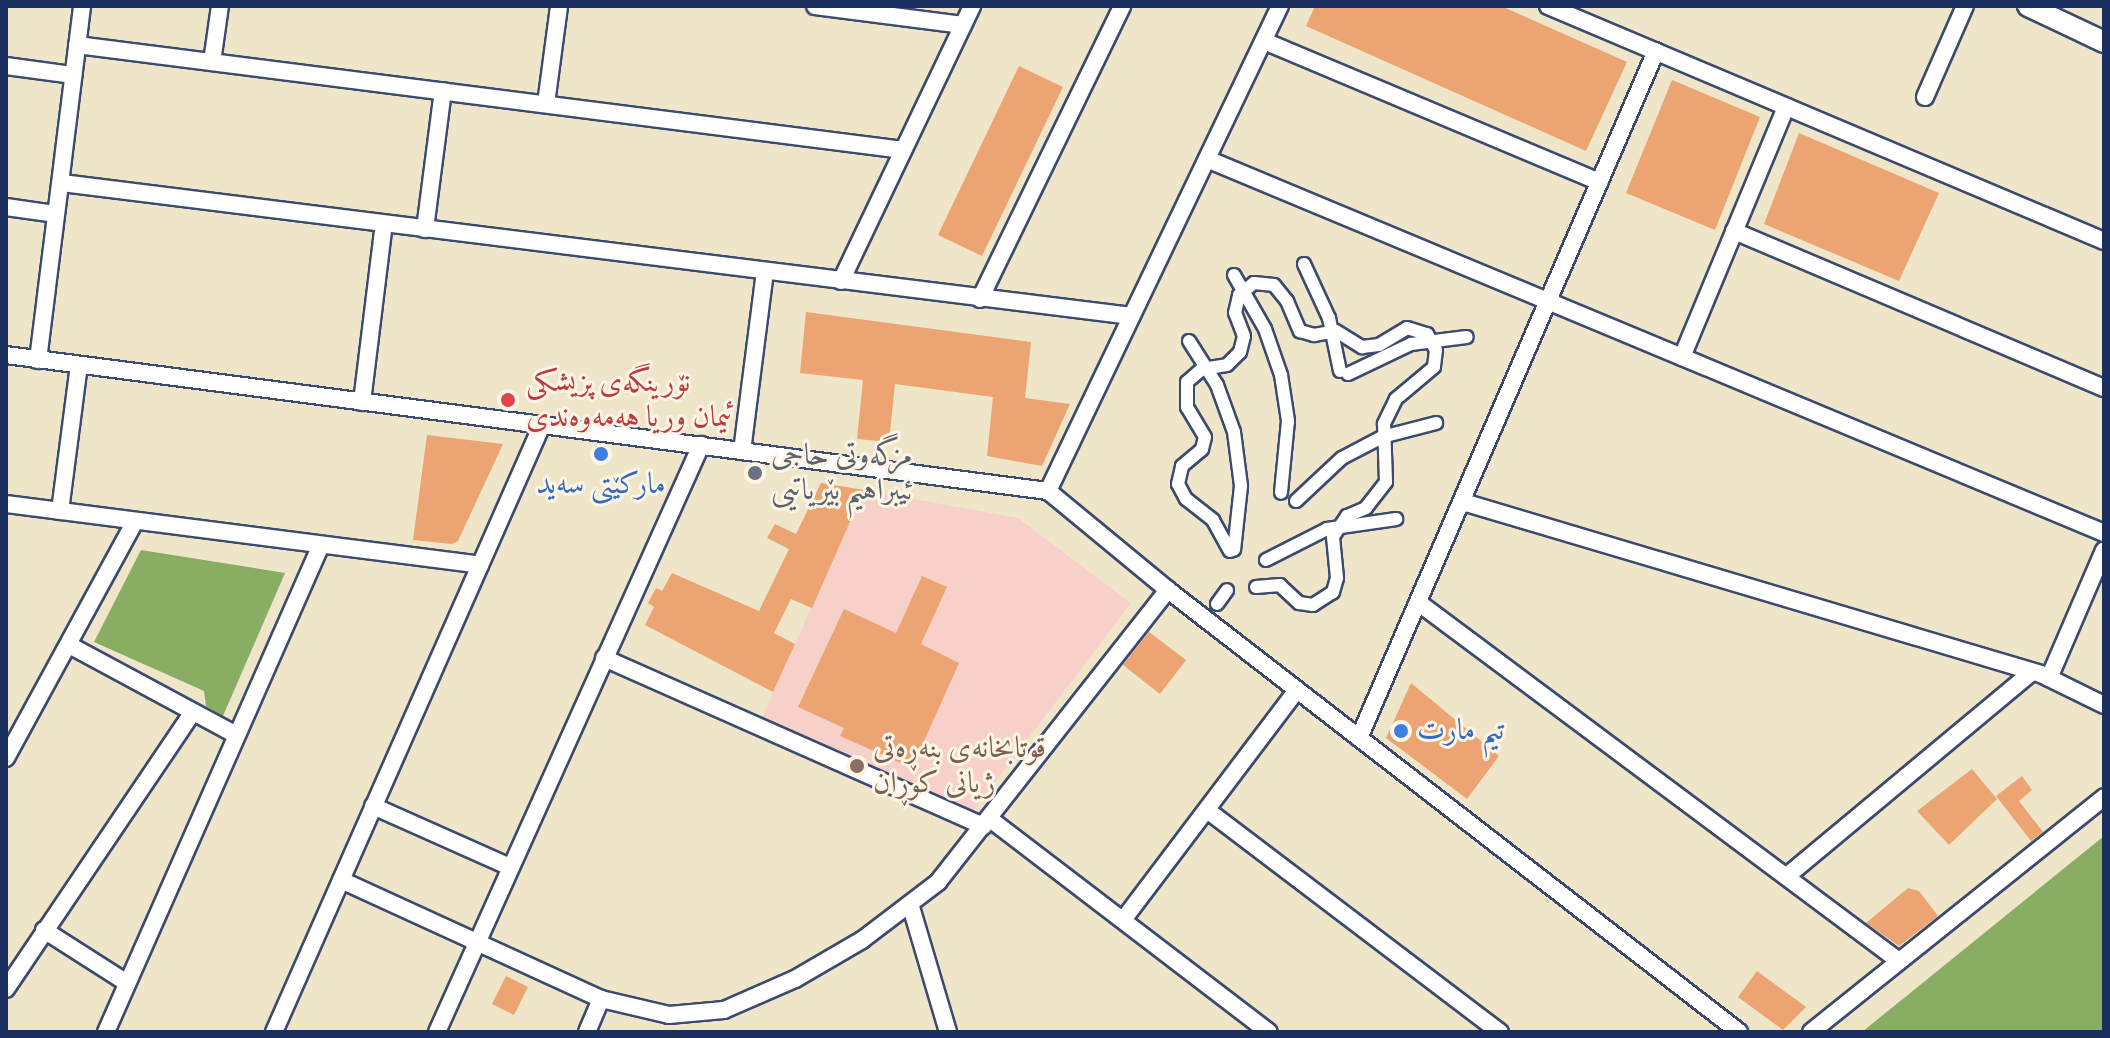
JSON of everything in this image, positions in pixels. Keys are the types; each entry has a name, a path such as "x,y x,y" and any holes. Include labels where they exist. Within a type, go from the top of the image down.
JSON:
{"street":[{"path":"38,360 82,6"},
{"path":"212,62 220,6"},
{"path":"546,104 559,6"},
{"path":"821,6 963,25"},
{"path":"841,281 972,6"},
{"path":"980,299 1122,6"},
{"path":"1048,491 1280,6"},
{"path":"1548,6 2104,241"},
{"path":"1925,97 1965,6"},
{"path":"2028,6 2104,42"},
{"path":"1264,41 1600,182"},
{"path":"77,45 903,150"},
{"path":"1359,738 1656,51"},
{"path":"6,66 73,75"},
{"path":"425,229 443,91"},
{"path":"1682,357 1786,107"},
{"path":"1207,159 2104,533"},
{"path":"62,183 1132,316"},
{"path":"6,207 55,214"},
{"path":"362,402 384,224"},
{"path":"1734,231 2104,388"},
{"path":"1304,264 1332,332 1344,372 1388,352 1431,339 1467,337"},
{"path":"742,451 765,272"},
{"path":"1234,275 1270,339 1285,395 1287,449 1281,493"},
{"path":"1189,341 1207,367 1227,407 1239,461 1240,513 1232,550 1213,520 1186,499 1178,484 1182,466 1202,449 1205,437 1187,407 1184,392 1193,376 1207,367 1227,365 1240,352 1244,336 1236,304 1244,289 1254,283 1274,285 1287,301 1300,331 1332,332 1362,347 1379,345 1407,328 1431,339"},
{"path":"1266,560 1339,525 1374,501 1386,482 1382,437 1396,399 1434,367 1431,339"},
{"path":"6,355 1048,491 1168,590 1739,1032"},
{"path":"60,511 79,365"},
{"path":"1296,501 1342,458 1382,437 1436,423"},
{"path":"274,1032 542,425"},
{"path":"437,1032 701,445"},
{"path":"1463,502 2032,672 2104,705"},
{"path":"6,504 480,565"},
{"path":"1339,525 1396,519"},
{"path":"6,758 71,646 135,521"},
{"path":"1256,587 1280,585 1307,605 1327,599 1337,578 1331,548 1339,525"},
{"path":"106,1032 321,545"},
{"path":"2049,678 2104,550"},
{"path":"341,880 601,999 669,1015 724,1010 795,979 911,907 987,822 1168,590"},
{"path":"1217,604 1227,590"},
{"path":"1419,603 1899,961"},
{"path":"71,646 236,735"},
{"path":"604,658 987,822 1123,920 1269,1032"},
{"path":"1787,876 2032,672"},
{"path":"1123,920 1297,690"},
{"path":"6,989 192,713"},
{"path":"1811,1032 2104,797"},
{"path":"373,806 510,867"},
{"path":"1207,810 1500,1032"},
{"path":"911,907 948,1032"},
{"path":"44,930 127,983"},
{"path":"587,1032 601,999"}],"shaded area":[{"path":"864,490 1018,518 1131,603 974,810 761,720"}],"green space":[{"path":"141,550 285,573 223,716 206,706 204,691 94,642"},
{"path":"2104,836 2104,1032 1862,1032"}],"building":[{"path":"1315,6 1501,6 1627,62 1586,151 1306,26"},
{"path":"1019,66 1063,87 982,256 938,235"},
{"path":"1672,80 1760,117 1715,230 1626,193"},
{"path":"1799,133 1939,193 1899,281 1764,224"},
{"path":"806,312 1031,342 1025,398 1070,404 1042,466 987,456 993,397 895,384 889,442 857,439 863,380 800,373"},
{"path":"427,435 503,444 458,541 452,544 413,540"},
{"path":"821,483 864,490 812,608 791,599 774,633 795,644 773,692 645,625 654,607 648,603 656,588 662,591 672,573 759,611 789,549 767,538 775,524 796,534"},
{"path":"922,576 947,587 921,644 959,663 912,768 840,736 844,728 798,707 844,609 896,633"},
{"path":"1149,632 1186,660 1160,694 1123,665"},
{"path":"1411,683 1499,756 1467,799 1386,738"},
{"path":"1972,769 1997,799 1949,845 1917,811"},
{"path":"2022,776 2032,790 2019,801 2043,832 2031,841 1996,796"},
{"path":"1908,888 1919,891 1938,916 1899,946 1866,923"},
{"path":"1757,971 1806,1007 1783,1030 1738,997"},
{"path":"506,976 528,987 514,1015 492,1004"}],"place":[{"name":"نۆرینگەی پزیشکی ئیمان وریا هەمەوەندی","path":"508,400"},
{"name":"مارکێتی سەید","path":"601,454"},
{"name":"مزگەوتی حاجی ئیبراهیم بێریاتیی","path":"755,473"},
{"name":"تیم مارت","path":"1401,731"},
{"name":"قوتابخانەی بنەڕەتی ژیانی کوڕان","path":"857,766"}]}
